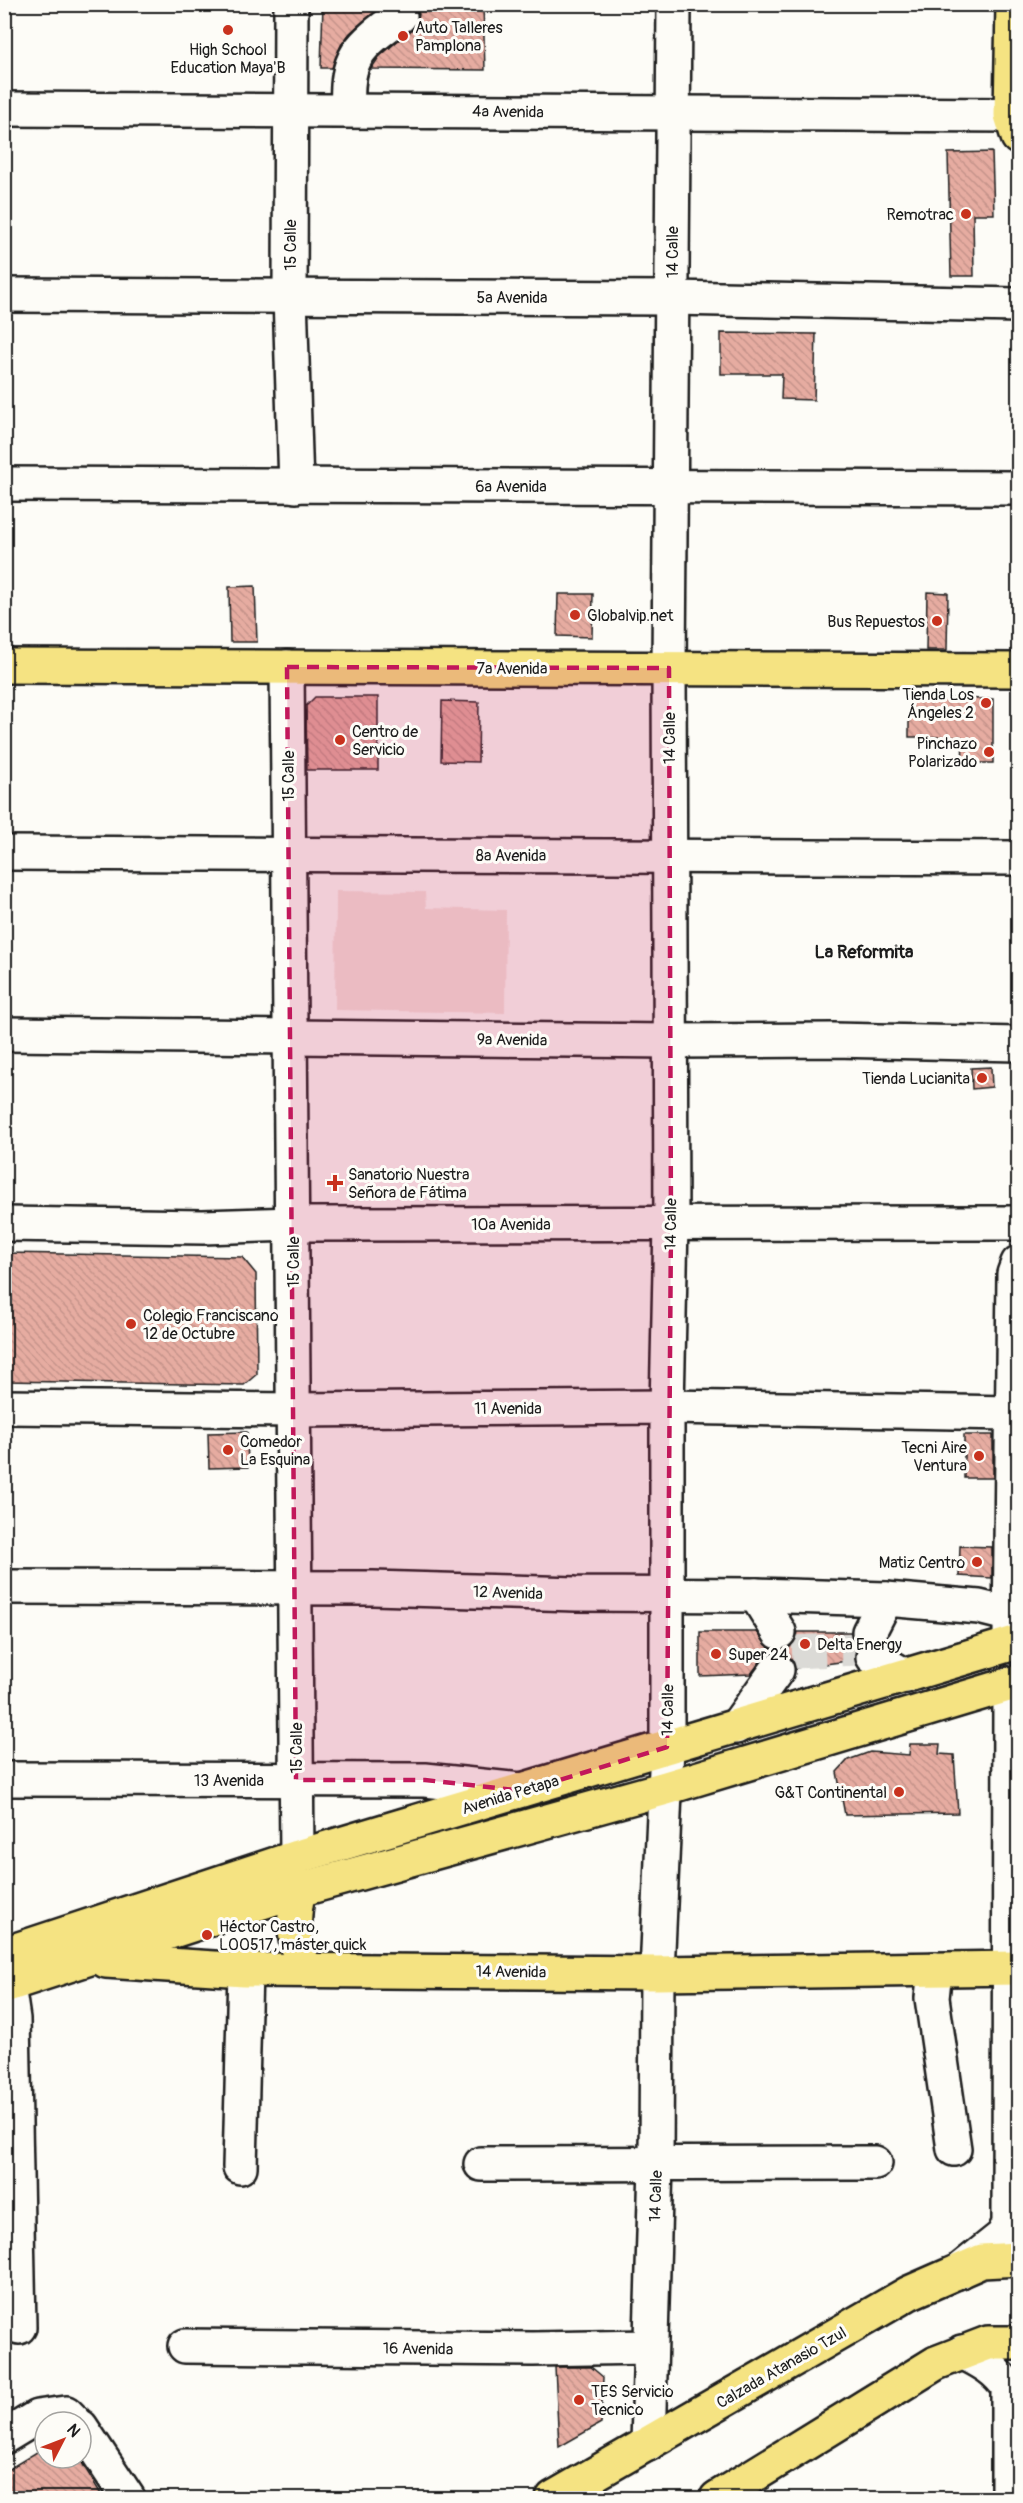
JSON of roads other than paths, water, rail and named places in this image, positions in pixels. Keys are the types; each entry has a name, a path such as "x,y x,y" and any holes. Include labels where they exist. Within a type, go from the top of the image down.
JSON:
{"main road":[{"path":"1012,4 1015,126"},
{"name":"7a Avenida","path":"4,666 1018,670"},
{"name":"Avenida Petapa","path":"5,1970 297,1857 906,1676 1013,1634"},
{"path":"5,1970 88,1960 299,1890 666,1788 1014,1683"},
{"path":"299,1890 294,1909 294,1929 297,1950 305,1968"},
{"name":"14 Avenida","path":"88,1960 245,1970 305,1968 657,1973 1014,1968"},
{"name":"Calzada Atanasio Tzul","path":"553,2499 909,2293 982,2261 1018,2259"},
{"path":"717,2499 936,2363 988,2343 1018,2343"}],"street":[{"name":"15 Calle","path":"291,4 290,296 296,486"},
{"name":"14 Calle","path":"648,2444 656,2164 657,1973 666,1788 669,1593 667,1407 671,1224 669,668 674,4"},
{"path":"348,109 347,81 356,55 369,39 400,16"},
{"name":"4a Avenida","path":"4,109 290,108 673,113 1015,126"},
{"name":"5a Avenida","path":"4,295 672,298 1018,305"},
{"name":"6a Avenida","path":"4,484 1018,488"},
{"name":"15 Calle","path":"287,667 297,1857"},
{"name":"8a Avenida","path":"4,853 1018,858"},
{"name":"9a Avenida","path":"4,1034 290,1035 670,1041 833,1040 1018,1044"},
{"name":"10a Avenida","path":"4,1224 203,1227 293,1224 1018,1223"},
{"path":"1013,1634 1011,1413 1014,1274 1018,1263"},
{"name":"11 Avenida","path":"4,1407 293,1410 667,1407 1011,1413"},
{"name":"12 Avenida","path":"4,1587 295,1588 576,1594 669,1593 886,1599 980,1607 1013,1634"},
{"path":"756,1595 779,1632"},
{"path":"886,1599 871,1644 906,1676"},
{"path":"736,1727 777,1670"},
{"path":"955,2274 1002,2236 1009,2224 1014,1968 1014,1683"},
{"name":"13 Avenida","path":"4,1779 425,1780 524,1791"},
{"path":"935,1969 932,1998 954,2149"},
{"path":"5,1970 13,2019 19,2327"},
{"path":"240,2167 245,1970"},
{"path":"481,2164 874,2163"},
{"name":"16 Avenida","path":"185,2346 532,2349 650,2347"},
{"path":"962,2352 990,2368 1008,2387 1008,2499"},
{"path":"4,2437 33,2419"},
{"path":"93,2448 128,2499"}],"tunnel":[{"path":"792,1652 860,1649 873,1657"}],"place":[{"name":"High School Education Maya'B","path":"228,30"},
{"name":"Auto Talleres Pamplona","path":"403,36"},
{"name":"Remotrac","path":"966,214"},
{"name":"Globalvip.net","path":"575,615"},
{"name":"Bus Repuestos","path":"937,621"},
{"name":"Tienda Los Ángeles 2","path":"986,703"},
{"name":"Centro de Servicio","path":"340,740"},
{"name":"Pinchazo Polarizado","path":"989,752"},
{"name":"Tienda Lucianita","path":"982,1078"},
{"name":"Sanatorio Nuestra Señora de Fátima","path":"335,1183"},
{"name":"Colegio Franciscano 12 de Octubre","path":"131,1324"},
{"name":"Comedor La Esquina","path":"228,1450"},
{"name":"Tecni Aire Ventura","path":"979,1456"},
{"name":"Matiz Centro","path":"977,1562"},
{"name":"Delta Energy","path":"805,1644"},
{"name":"Super 24","path":"716,1654"},
{"name":"G&T Continental","path":"899,1792"},
{"name":"Héctor Castro, L00517, máster quick","path":"207,1935"},
{"name":"TES Servicio Tecnico","path":"579,2400"}],"district":[{"name":"La Reformita","path":"864,952"}]}
